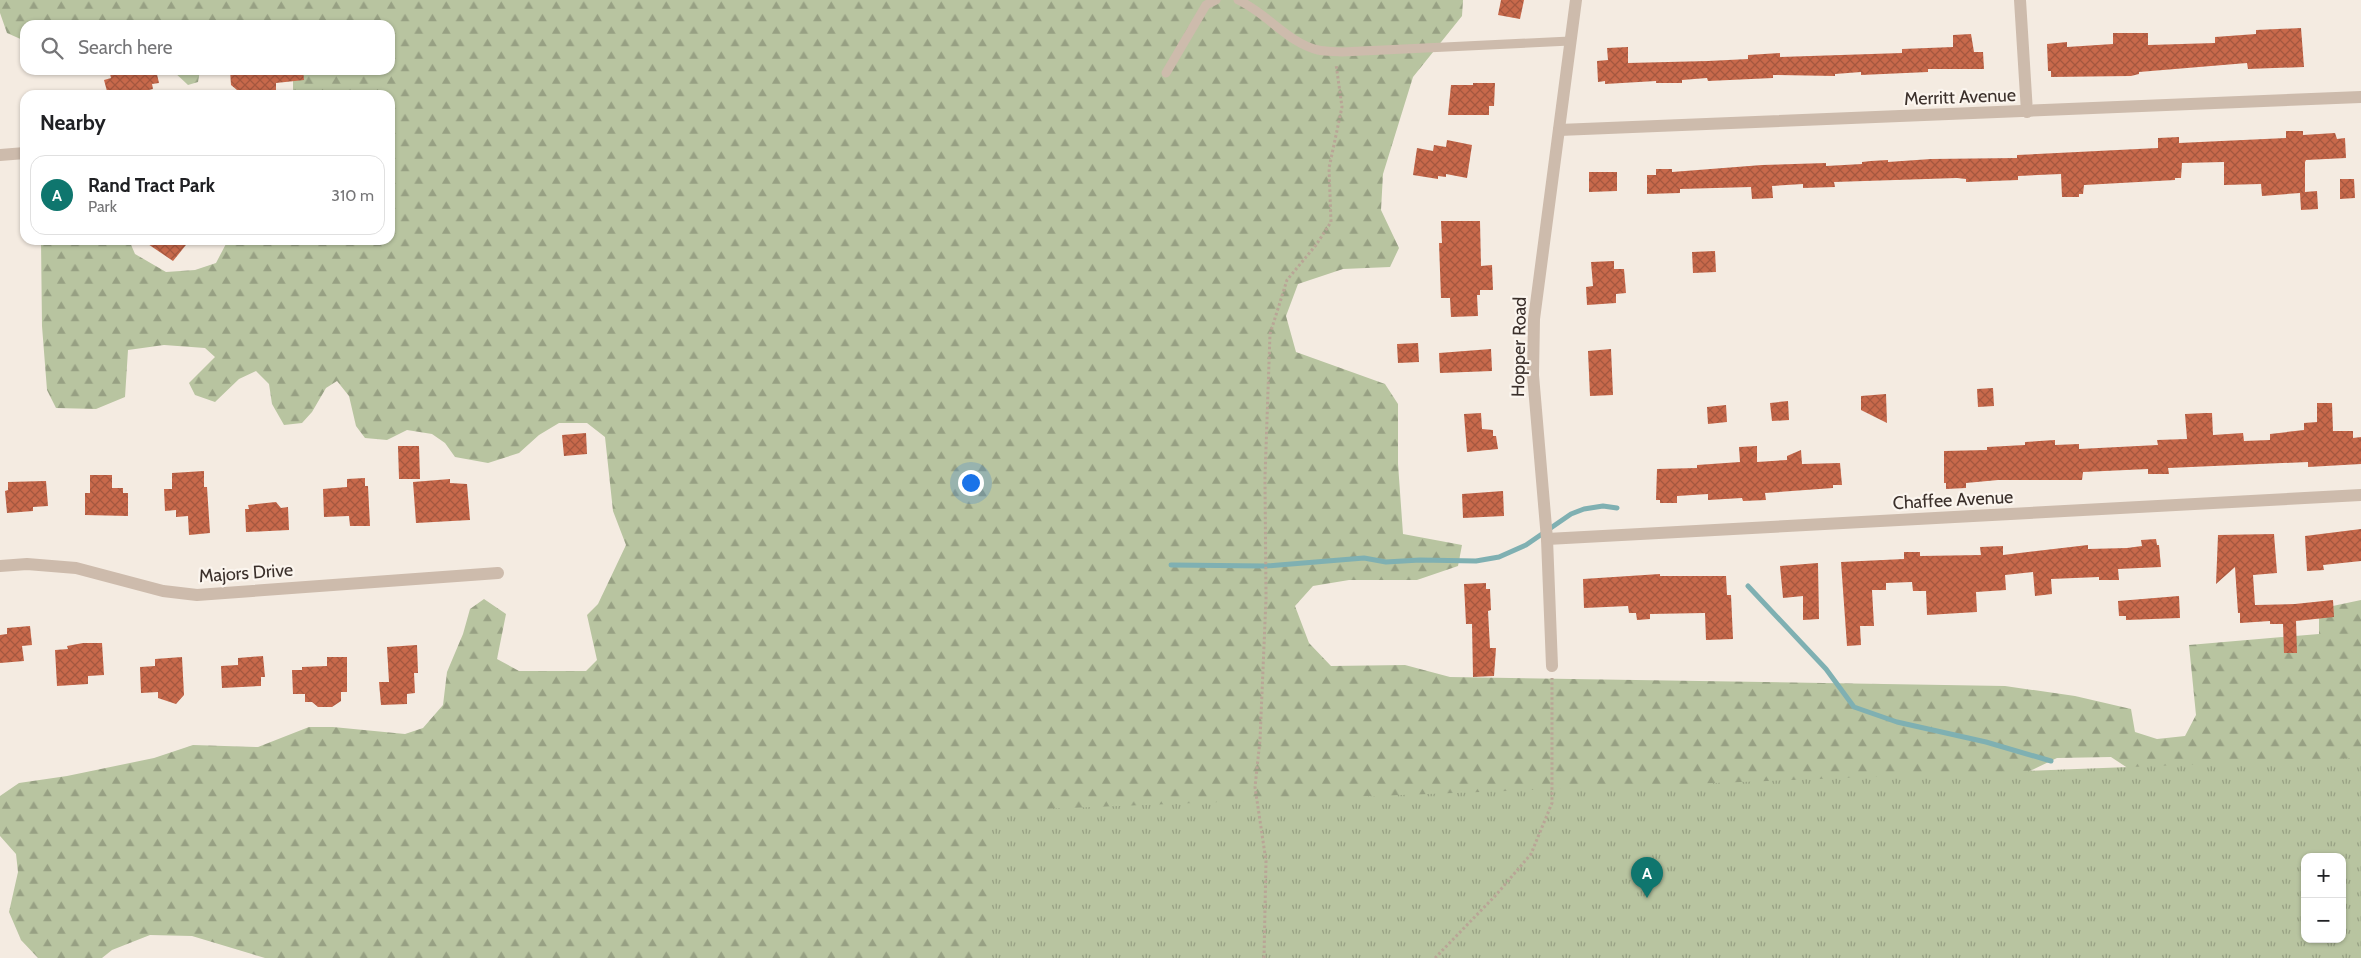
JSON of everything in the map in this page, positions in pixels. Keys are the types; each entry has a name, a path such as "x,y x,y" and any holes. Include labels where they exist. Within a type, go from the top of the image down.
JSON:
{"street":[{"name":"Hopper Road","path":"1552,666 1548,539 1533,375 1534,319 1576,0"},
{"path":"2020,0 2027,112"},
{"name":"Merritt Avenue","path":"1559,130 2361,97"},
{"path":"0,155 20,153"},
{"name":"Chaffee Avenue","path":"1548,539 2361,495"},
{"name":"Majors Drive","path":"0,566 27,564 76,568 163,592 196,595 498,573"}],"lane":[{"path":"1166,73 1206,5 1216,0"},
{"path":"1238,0 1258,11 1298,41 1318,50 1335,51 1570,41"}],"path":[{"path":"1264,958 1266,861 1255,787 1260,740 1266,599 1265,476 1270,334 1287,280 1316,246 1331,222 1329,168 1342,107 1335,51"},
{"path":"1435,958 1496,895 1530,854 1552,803 1552,666"}],"green space":[{"path":"0,0 1463,0 1462,16 1413,77 1383,174 1381,210 1399,248 1390,267 1343,269 1298,284 1286,316 1296,352 1385,384 1398,404 1398,464 1403,534 1462,545 1458,566 1417,580 1349,580 1313,586 1295,606 1309,643 1331,666 1405,665 1450,677 2005,686 2075,696 2131,709 2135,732 2157,739 2185,736 2196,715 2189,645 2319,634 2319,615 2328,607 2361,600 2361,792 2158,788 2111,757 2057,758 1992,789 1936,958 265,958 192,936 150,935 112,950 102,958 38,958 21,940 9,912 18,872 16,854 0,836 0,796 19,783 67,776 154,758 193,745 258,747 309,727 333,727 405,734 423,728 443,705 447,672 463,634 470,609 484,599 506,614 497,659 519,671 586,671 597,660 587,615 598,604 626,545 613,511 605,437 587,423 559,423 539,435 519,453 488,463 455,457 445,443 432,434 407,430 387,440 365,438 356,426 349,396 337,381 326,388 312,412 302,423 284,425 272,404 269,384 256,371 239,379 215,402 195,395 189,383 215,357 205,348 164,345 128,350 125,397 96,409 56,408 47,390 42,326 41,245 131,245 135,254 166,272 195,270 216,263 225,245 395,245 395,90 293,90 293,75 395,75 395,20 20,20 20,39 7,33 0,13"},
{"path":"177,75 199,75 198,82 188,85"},
{"path":"2361,758 2361,958 992,958 987,811"}],"building":[{"path":"1501,0 1524,0 1520,19 1498,15"},
{"path":"2301,28 2304,67 2248,69 2247,63 2139,72 2139,74 2131,76 2051,77 2051,71 2048,71 2047,44 2067,42 2067,47 2113,44 2113,33 2148,33 2148,45 2215,43 2215,37 2256,34 2256,30"},
{"path":"1971,34 1974,52 1983,52 1984,69 1928,69 1928,72 1861,75 1861,72 1835,74 1835,76 1773,75 1773,78 1708,81 1707,78 1682,80 1682,83 1656,83 1656,81 1605,84 1605,81 1598,82 1597,61 1608,60 1607,48 1628,47 1628,63 1708,61 1748,59 1748,55 1780,53 1780,57 1902,53 1902,49 1953,47 1953,35"},
{"path":"110,75 157,75 159,83 152,84 153,89 149,90 107,90 104,80 111,78"},
{"path":"230,75 304,75 304,80 276,83 276,90 237,90 231,85"},
{"path":"1473,83 1495,83 1494,106 1489,106 1489,115 1448,115 1451,85 1473,85"},
{"path":"2286,131 2303,131 2303,135 2335,133 2337,139 2345,138 2346,158 2306,160 2305,162 2305,192 2317,191 2318,209 2301,210 2300,193 2262,196 2261,184 2224,185 2224,162 2182,163 2181,178 2175,178 2175,180 2084,185 2083,194 2079,194 2079,197 2062,197 2061,174 2018,176 2018,180 1966,182 1966,179 1957,178 1834,182 1835,187 1803,188 1803,184 1772,186 1773,198 1752,199 1751,187 1680,189 1680,193 1647,194 1647,175 1656,175 1656,169 1672,169 1672,172 1762,165 1826,163 1826,166 1888,160 1888,162 1931,159 2017,158 2017,155 2158,148 2158,138 2179,137 2179,143 2286,138"},
{"path":"1447,140 1472,145 1467,178 1446,174 1446,177 1438,176 1438,179 1413,175 1417,148 1433,151 1434,145 1446,147"},
{"path":"1589,172 1617,172 1617,191 1589,192"},
{"path":"2340,179 2354,179 2355,198 2340,199"},
{"path":"1441,221 1480,221 1481,266 1492,265 1493,290 1480,290 1480,295 1477,295 1478,316 1451,317 1450,298 1441,298 1439,243 1442,243"},
{"path":"149,245 186,245 173,261"},
{"path":"1715,251 1716,272 1693,273 1692,252"},
{"path":"1614,261 1614,269 1624,269 1626,293 1616,294 1616,303 1587,305 1586,287 1593,286 1591,262"},
{"path":"1418,343 1419,362 1398,363 1397,344"},
{"path":"1491,349 1492,371 1440,373 1439,353"},
{"path":"1611,349 1613,395 1590,396 1588,351"},
{"path":"1993,388 1994,406 1978,407 1977,389"},
{"path":"1886,394 1887,423 1861,410 1861,396"},
{"path":"1788,401 1789,420 1772,421 1770,403"},
{"path":"2317,403 2332,403 2333,431 2353,431 2353,438 2361,437 2361,464 2308,467 2308,462 2168,468 2169,474 2148,474 2148,469 2083,472 2082,480 1998,480 1966,483 1966,488 1946,489 1946,483 1944,483 1944,451 1987,450 1987,447 2025,445 2025,442 2055,440 2055,445 2079,444 2079,449 2158,445 2157,440 2187,439 2185,414 2206,413 2212,413 2213,435 2243,433 2244,441 2270,440 2270,434 2304,430 2304,423 2317,422"},
{"path":"1726,405 1727,422 1708,424 1707,407"},
{"path":"1481,413 1482,429 1493,430 1493,436 1496,436 1498,449 1467,452 1464,414"},
{"path":"586,433 587,454 564,456 562,435"},
{"path":"398,446 419,446 420,479 399,479"},
{"path":"1757,446 1757,462 1787,460 1787,456 1801,450 1802,464 1840,463 1842,485 1833,485 1833,488 1765,493 1766,500 1743,501 1742,498 1708,500 1708,494 1677,496 1677,503 1660,503 1660,500 1656,500 1657,469 1697,468 1697,465 1740,462 1739,447"},
{"path":"204,471 204,487 207,487 210,533 189,535 188,516 176,517 176,510 165,511 164,489 172,489 172,473"},
{"path":"90,475 112,475 112,488 123,488 123,493 128,493 128,516 85,515 85,493 90,493"},
{"path":"365,478 365,486 368,486 370,526 350,526 349,516 324,517 323,489 347,487 347,479"},
{"path":"450,479 450,483 467,484 470,520 416,523 413,482"},
{"path":"46,481 48,506 33,507 33,511 7,513 5,491 8,490 8,482"},
{"path":"1503,491 1504,516 1463,518 1462,494"},
{"path":"276,502 281,508 288,507 289,530 246,532 245,509 249,509 248,505"},
{"path":"2361,529 2361,561 2323,565 2324,570 2307,571 2305,536"},
{"path":"2274,534 2277,573 2253,575 2255,605 2295,604 2333,600 2334,617 2296,621 2297,653 2284,653 2283,624 2270,624 2270,621 2240,623 2235,567 2216,584 2218,535"},
{"path":"2156,539 2157,545 2159,545 2161,567 2118,569 2119,580 2099,580 2099,577 2051,579 2052,594 2035,596 2033,572 2005,575 2006,590 1976,592 1977,612 1927,615 1926,591 1913,591 1912,582 1886,583 1886,590 1872,590 1874,626 1860,626 1861,645 1847,646 1841,562 1904,559 1904,552 1920,552 1920,556 1981,555 1980,547 2003,546 2003,555 2088,545 2088,549 2127,548 2142,546 2141,540"},
{"path":"1818,563 1819,619 1803,620 1803,596 1783,598 1780,566"},
{"path":"1660,574 1660,576 1726,576 1727,595 1731,595 1733,639 1706,640 1705,613 1650,614 1650,619 1637,620 1636,613 1629,613 1628,606 1584,608 1583,579"},
{"path":"1486,583 1486,589 1490,589 1491,610 1488,611 1490,648 1496,648 1494,676 1473,677 1472,624 1466,624 1464,584"},
{"path":"2179,596 2180,618 2126,620 2126,616 2119,616 2118,601"},
{"path":"30,626 32,645 22,646 24,661 0,663 0,635 7,634 7,628"},
{"path":"83,643 102,643 104,675 88,676 88,684 57,686 55,650 68,649 67,646"},
{"path":"417,645 418,673 414,673 415,693 407,694 407,704 381,705 379,682 389,682 387,647"},
{"path":"263,656 265,677 261,677 261,686 222,688 221,666 238,665 238,658"},
{"path":"182,657 184,695 176,704 158,698 158,692 141,693 140,667 155,666 155,659"},
{"path":"327,657 347,657 347,692 341,692 341,701 332,707 318,707 312,702 305,702 305,694 293,694 292,670 302,670 302,667 327,666"}],"waterway":[{"path":"1171,565 1266,566 1364,558 1386,562 1420,560 1476,561 1499,557 1526,545 1571,514 1584,509 1603,506 1617,508"},
{"path":"1748,586 1826,669 1854,707 1897,722 1986,742 2051,761"}],"place":[{"name":"Rand Tract Park","path":"1647,898"}]}
